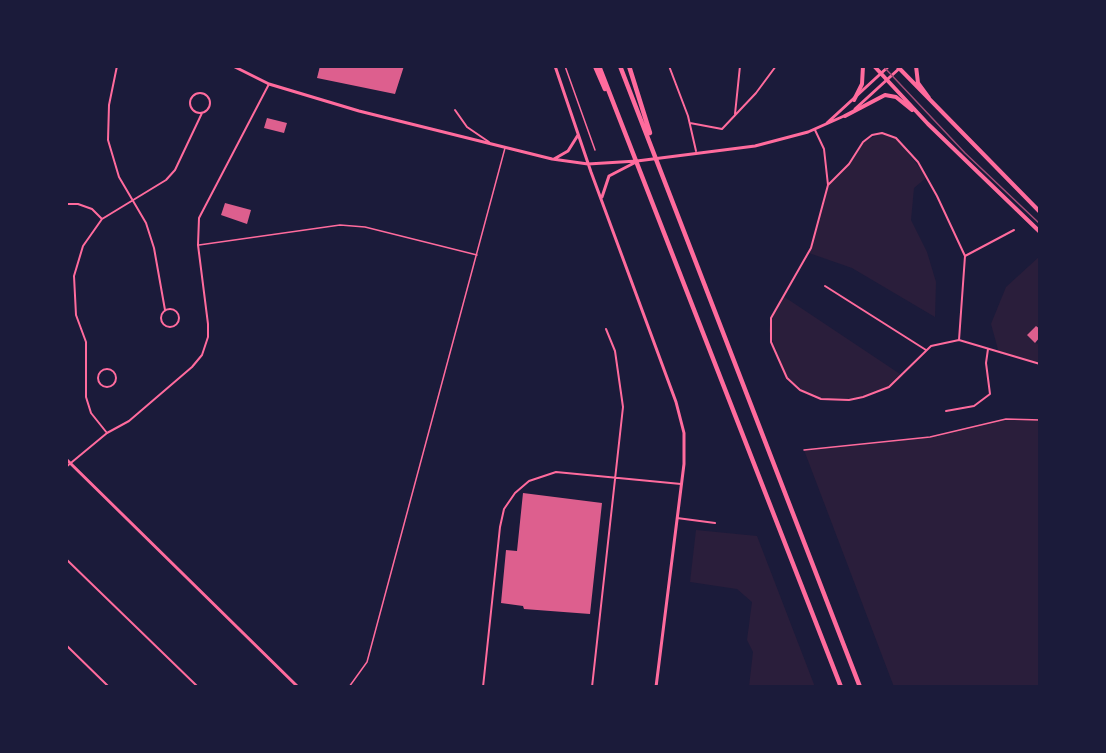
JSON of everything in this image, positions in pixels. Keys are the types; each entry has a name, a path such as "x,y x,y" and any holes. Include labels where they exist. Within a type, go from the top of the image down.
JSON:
{"highway":[{"path":"597,66 841,687"},
{"path":"620,66 861,687"},
{"path":"629,66 661,168"}],"main road":[{"path":"854,100 862,84 863,66"},
{"path":"874,66 928,124 1040,232"},
{"path":"916,66 918,83 938,111"},
{"path":"899,67 938,111 1040,212"},
{"path":"845,116 879,96 889,95 898,99 928,124"}],"street":[{"path":"117,66 109,105 108,140 112,161 146,223 154,248 165,310 161,321 165,326 174,326 179,322 178,313 174,309 165,310"},
{"path":"233,66 269,84 359,111 552,159 588,164 637,161 696,151 755,146 815,129 845,116 899,67"},
{"path":"555,66 588,164 676,402 684,433 684,464 656,687"},
{"path":"669,66 690,123 696,151"},
{"path":"735,114 740,66"},
{"path":"690,123 718,130 763,85 776,66"},
{"path":"825,124 889,66"},
{"path":"66,466 68,461 129,421 192,367 202,355 208,337 208,324 197,227 203,206 269,84"},
{"path":"107,434 91,413 86,398 86,342 76,315 73,296 74,276 83,246 102,219 166,180 175,170 202,113 207,110 210,102 204,95 198,94 192,98 190,104 196,112 202,113"},
{"path":"455,110 467,126 491,144"},
{"path":"815,129 824,149 828,185 811,248 771,318 771,342 783,370 793,385 821,399 849,400 889,387 903,376 926,350 941,342 959,340 1040,364"},
{"path":"552,159 568,151 579,133"},
{"path":"828,185 870,137 882,133 896,138 927,177 965,256 959,340"},
{"path":"602,200 606,180 620,169 637,161"},
{"path":"66,204 78,204 92,209 102,219"},
{"path":"965,256 1014,230"},
{"path":"825,285 926,350"},
{"path":"592,687 617,477 622,406 621,378 615,351 606,329"},
{"path":"946,411 974,406 990,394 986,363 988,349"},
{"path":"110,369 115,373 115,381 111,386 105,387 99,384 97,378 101,370 110,369"},
{"path":"68,461 298,687"},
{"path":"483,687 500,527 509,500 521,486 547,473 565,472 681,484"},
{"path":"677,518 715,523"},
{"path":"66,559 198,687"},
{"path":"66,645 109,687"}],"lane":[{"path":"349,687 367,662 505,147"},
{"path":"198,245 340,225 365,227 477,255"},
{"path":"804,450 930,436 1006,419 1040,420"}],"path":[{"path":"566,66 595,150"}],"shaded area":[{"path":"882,133 896,138 927,177 914,188 911,220 927,252 936,282 935,317 852,268 809,253 828,185 849,164 863,142"},
{"path":"1040,256 1040,329 1036,326 1028,335 1040,346 1040,364 999,353 991,324 1006,287"},
{"path":"783,296 903,376 889,387 849,400 821,399 800,390 787,378 769,331 771,318"},
{"path":"1028,418 1040,420 1040,687 894,687 804,450 930,437 989,422"},
{"path":"696,530 757,536 815,687 749,687 753,652 747,640 752,602 737,589 690,582"}],"building":[{"path":"320,66 404,66 395,94 317,78"},
{"path":"267,118 287,123 284,133 264,128"},
{"path":"225,203 251,210 247,224 221,215"},
{"path":"1036,326 1040,329 1040,337 1035,343 1027,335"},
{"path":"523,493 602,503 590,614 524,609 523,606 501,603 506,550 517,551"}],"railway":[{"path":"883,66 965,153 1040,224"}]}
